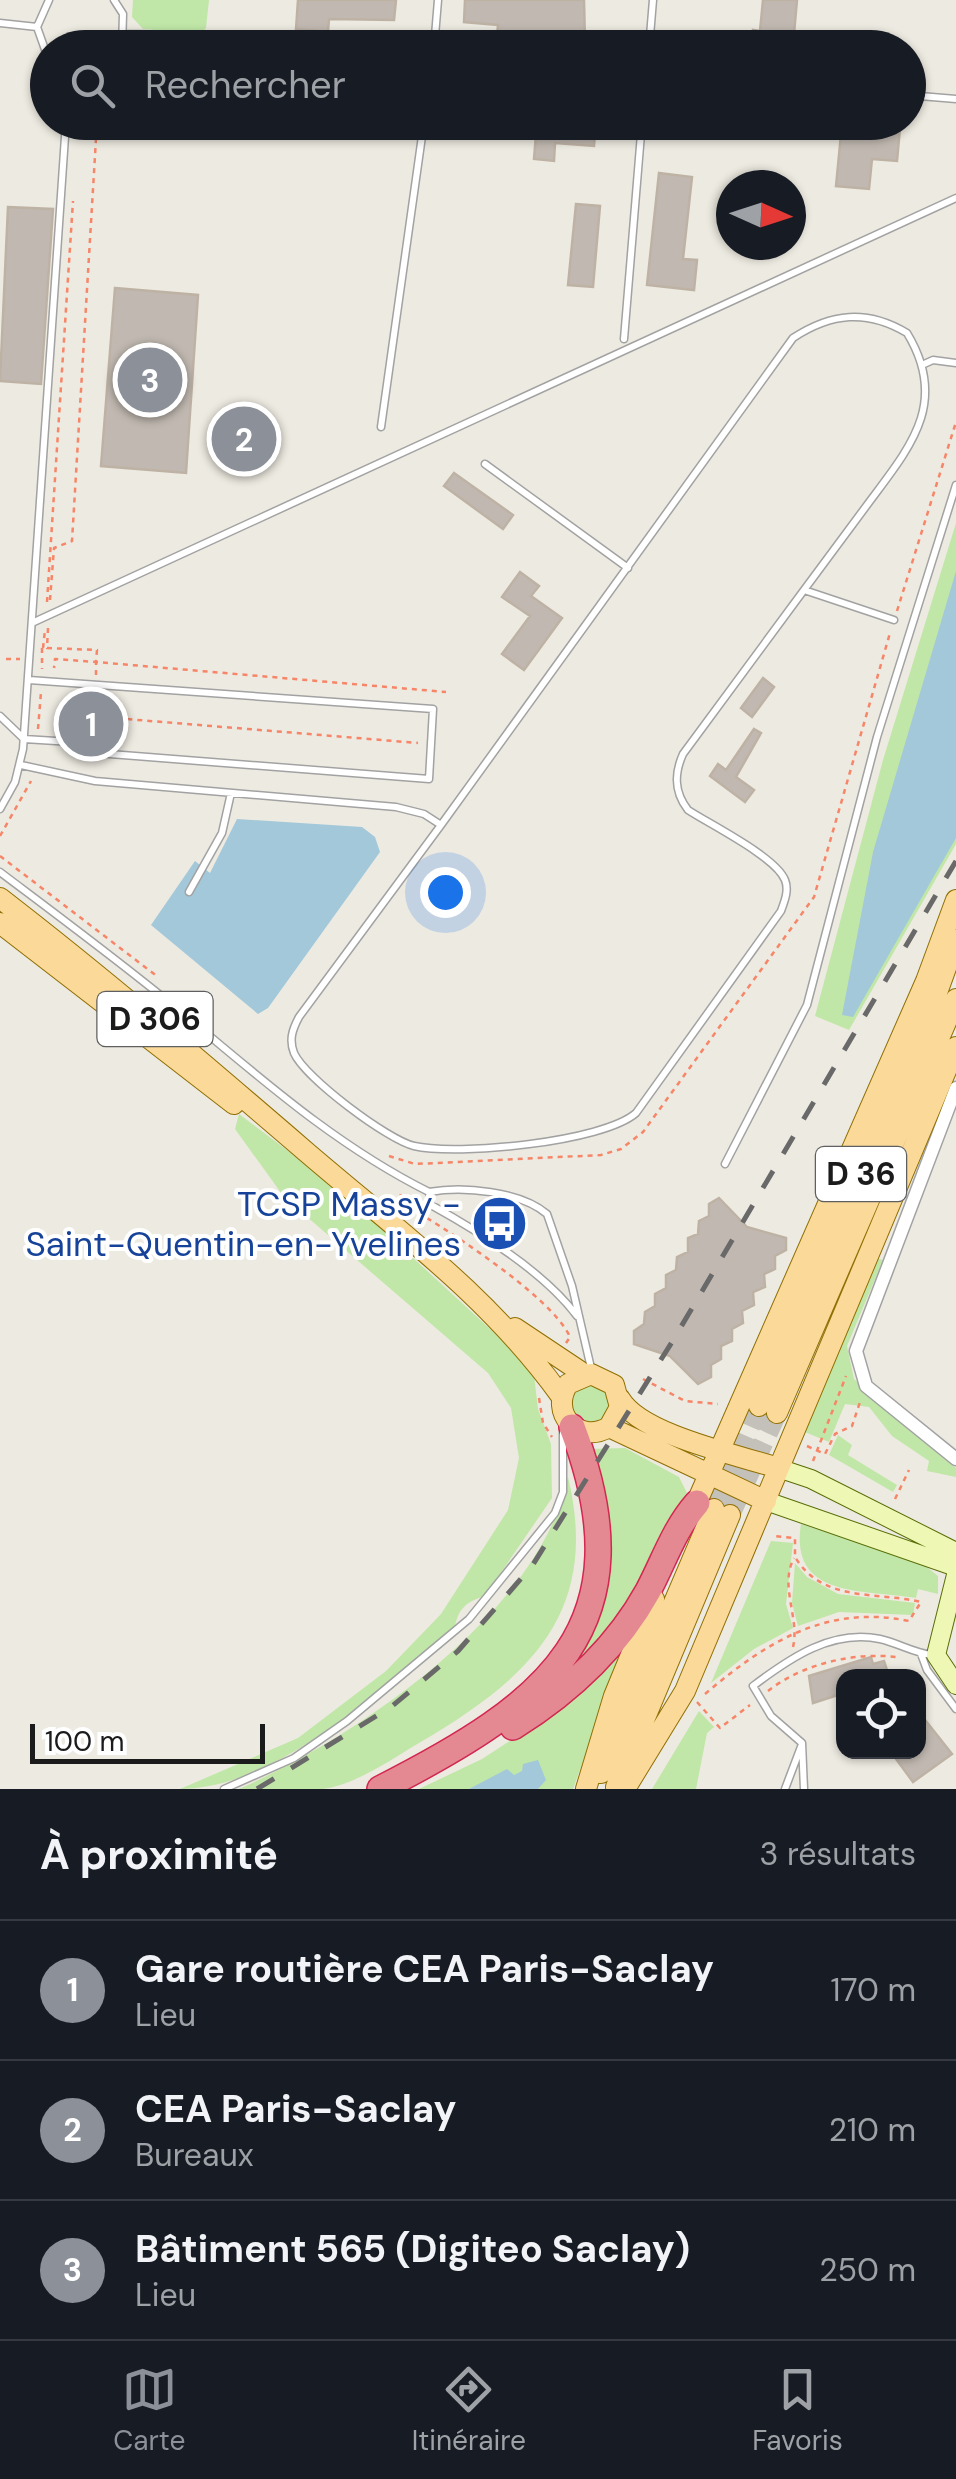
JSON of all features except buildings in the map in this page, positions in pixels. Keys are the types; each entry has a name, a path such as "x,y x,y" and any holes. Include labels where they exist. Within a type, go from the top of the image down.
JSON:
{"highway":[{"path":"380,1789 512,1711 548,1678 576,1636 594,1588 600,1534 596,1496 560,1415"},
{"path":"402,1789 528,1718 594,1665 646,1595 681,1521 714,1509"}],"main road":[{"name":"D 306","path":"0,898 139,1006 302,1149 404,1231 504,1322 587,1374"},
{"name":"D 36","path":"616,1789 714,1509 709,1475 719,1448 926,981 956,900"},
{"name":"D 306","path":"0,923 248,1114 302,1149"},
{"name":"D 36","path":"956,940 916,1050 768,1409 956,999"},
{"name":"D 36","path":"625,1789 686,1691 956,1047"},
{"name":"D 306","path":"504,1322 560,1415"},
{"path":"620,1399 618,1414 609,1427 587,1433 560,1415 568,1384 587,1374 610,1380 635,1415 806,1478 956,1552"},
{"path":"609,1427 792,1517 956,1568"},
{"name":"D 36","path":"586,1789 614,1696 714,1509"},
{"name":"D 36","path":"594,1789 714,1509"},
{"path":"956,1575 929,1654 956,1685"}],"street":[{"path":"956,1088 856,1351 866,1386 956,1459"}],"lane":[{"path":"38,30 49,0"},
{"path":"116,0 125,30"},
{"path":"436,30 438,0"},
{"path":"650,30 652,0"},
{"path":"0,23 37,27"},
{"path":"926,97 956,99"},
{"path":"0,808 21,765 24,739 65,140"},
{"path":"381,427 421,140"},
{"path":"624,339 641,140"},
{"path":"34,622 956,198"},
{"path":"871,316 907,333 922,365 926,400 910,446 683,754 676,769 680,800 688,810 777,867 786,882 781,910 626,1122 578,1138 420,1147 396,1139 311,1075 296,1057 291,1036 298,1017 628,568 793,338 830,318 871,316"},
{"path":"922,365 933,360 956,363"},
{"path":"485,464 628,568"},
{"path":"725,1164 807,1005 877,738 956,485"},
{"path":"804,590 894,620"},
{"path":"0,716 24,739 88,742 98,752 429,779 434,710 29,680"},
{"path":"21,765 95,781 396,807 424,814 441,825"},
{"path":"189,892 222,832 230,793"},
{"path":"0,872 170,1002 300,1114 348,1148 429,1192 496,1194 538,1206 556,1232 578,1317 587,1374"},
{"path":"429,1192 431,1205 457,1217 556,1292 578,1317"},
{"path":"224,1789 294,1758 347,1722 469,1619 555,1512 563,1492 560,1415"},
{"path":"804,1789 802,1743 758,1699 753,1686 794,1655 847,1637 875,1638 929,1654 927,1670 956,1709"},
{"path":"785,1789 802,1743"}],"path":[{"path":"44,648 54,548 72,541 96,140"},
{"path":"6,659 48,662 49,676 55,659 96,662 97,650 47,648 74,189"},
{"path":"387,1154 414,1164 601,1155 621,1148 643,1132 814,896 956,422"},
{"path":"0,856 166,984"},
{"path":"411,1173 414,1164"},
{"path":"401,1194 398,1201 465,1243 553,1313 566,1330"},
{"path":"806,1478 856,1351"},
{"path":"642,1380 685,1401 719,1404"},
{"path":"533,1385 560,1415"},
{"path":"825,1454 835,1434 852,1426 866,1386"},
{"path":"895,1499 910,1470"},
{"path":"782,1537 792,1517"},
{"path":"792,1517 786,1537 795,1538 795,1557 811,1578 831,1589 921,1602"},
{"path":"794,1655 796,1632 788,1593 791,1560 795,1557"},
{"path":"696,1701 720,1728 780,1682 808,1669 874,1654 896,1657"}],"green space":[{"path":"133,0 209,0 204,30 143,29 132,17"},
{"path":"956,523 956,844 849,1030 815,1016 883,760"},
{"path":"239,1114 336,1187 514,1351 534,1375 538,1409 551,1444 552,1498 485,1596 464,1607 455,1627 362,1705 290,1754 253,1772 216,1784 180,1789 298,1738 386,1671 441,1614 508,1510 519,1458 511,1408 488,1373 284,1197 235,1129"},
{"path":"872,1257 883,1260 847,1346 854,1379 956,1468 956,1477 927,1471 929,1461 892,1436 869,1407 845,1404 829,1442 800,1430"},
{"path":"591,1385 604,1391 610,1404 604,1417 591,1423 578,1417 572,1404 578,1391"},
{"path":"838,1435 852,1445 848,1455 897,1485 893,1492 829,1455"},
{"path":"625,1448 679,1477 687,1493 650,1575 614,1623 551,1688 606,1510 599,1473 588,1449"},
{"path":"568,1477 576,1525 574,1567 564,1604 547,1637 523,1667 458,1719 360,1777 323,1789 239,1789 337,1737 388,1703 483,1622 522,1576 551,1527"},
{"path":"801,1524 923,1564 938,1576 938,1594 918,1589 916,1598 854,1590 818,1578 807,1566 800,1548"},
{"path":"771,1541 793,1543 786,1604 793,1628 754,1649 711,1683"},
{"path":"795,1563 807,1577 838,1594 915,1603 913,1615 839,1612 798,1626 792,1603"},
{"path":"627,1641 573,1789 419,1789 482,1759 572,1700"},
{"path":"699,1711 714,1727 707,1733 696,1789 652,1789"}],"water":[{"path":"956,571 956,838 853,1017 842,1015 873,852"},
{"path":"237,819 362,827 375,837 380,852 268,1008 258,1014 151,925 195,861 210,873"},
{"path":"538,1760 546,1780 538,1789 469,1789 507,1769 514,1775 522,1771 523,1764"}],"tunnel":[{"path":"714,1509 759,1406"},
{"path":"730,1515 777,1413"}],"railway":[{"path":"257,1789 391,1707 458,1651 532,1566 672,1342 956,861"}],"place":[{"name":"Bâtiment 565 (Digiteo Saclay)","path":"150,380"},
{"name":"CEA Paris-Saclay","path":"244,439"},
{"name":"Gare routière CEA Paris-Saclay","path":"91,724"},
{"name":"TCSP Massy - Saint-Quentin-en-Yvelines","path":"500,1224"}]}
